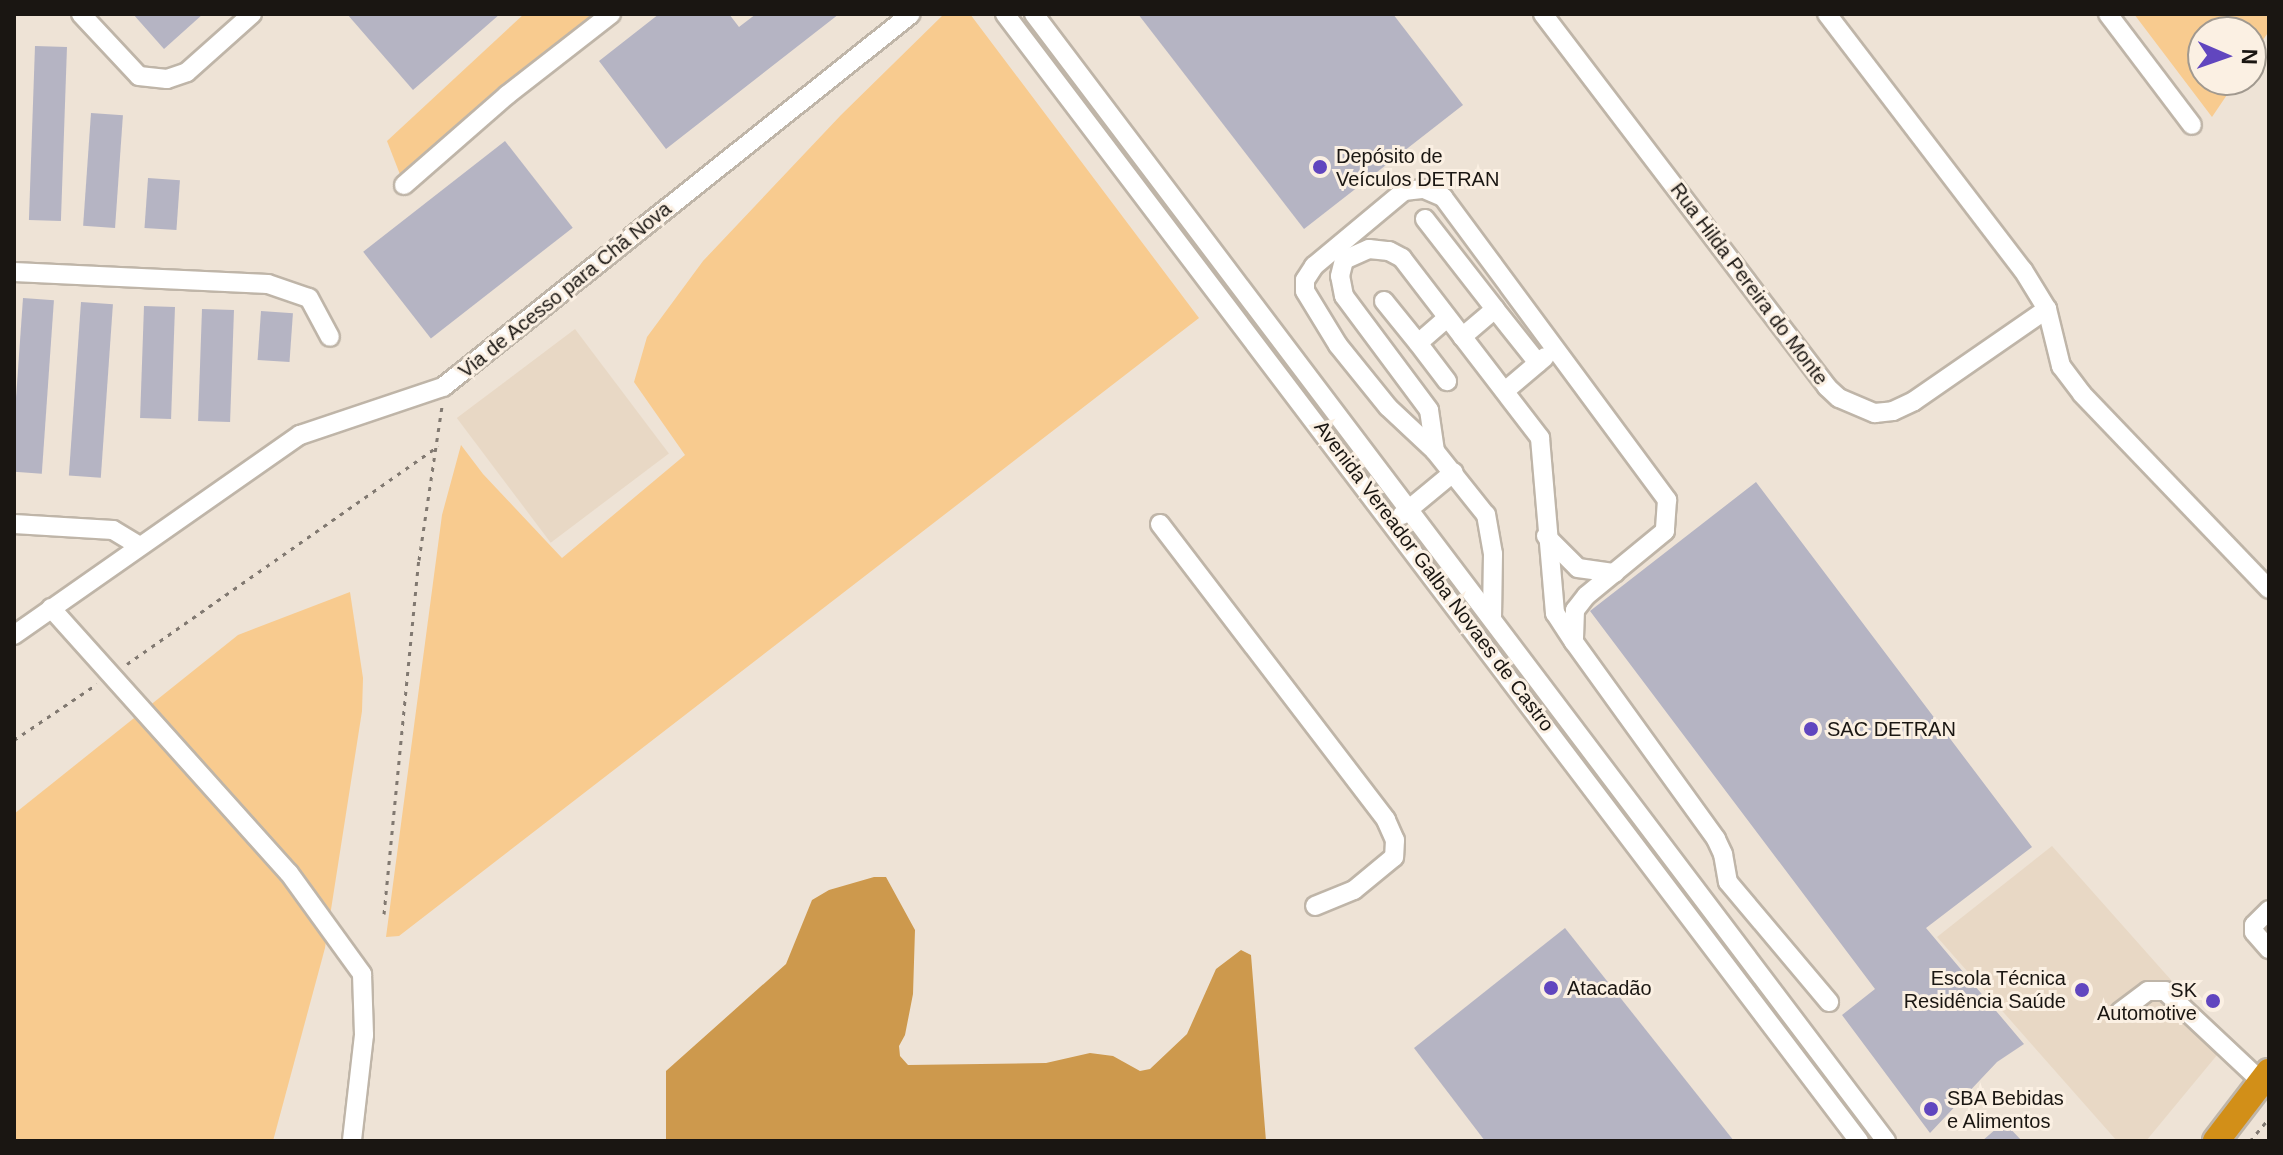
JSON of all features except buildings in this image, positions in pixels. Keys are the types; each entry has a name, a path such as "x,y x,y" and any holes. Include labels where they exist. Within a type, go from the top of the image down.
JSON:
{"highway":[{"path":"2216,1141 2265,1077"}],"street":[{"path":"81,14 139,76 167,79 187,72 252,14"},
{"path":"404,185 507,95 611,14"},
{"name":"Via de Acesso para Chã Nova","path":"443,387 911,14"},
{"name":"Avenida Vereador Galba Novaes de Castro","path":"1005,14 1393,522 1859,1141"},
{"name":"Avenida Vereador Galba Novaes de Castro","path":"1034,14 1886,1141"},
{"name":"Rua Hilda Pereira do Monte","path":"1543,14 1827,387 1839,398 1875,413 1893,411 1914,401 2047,309"},
{"path":"1827,14 2023,270 2047,309 2061,366 2082,394 2269,589"},
{"path":"2108,14 2192,125"},
{"path":"1492,618 1493,554 1486,515 1435,451 1388,407 1338,345 1305,291 1305,280 1314,266 1404,191 1424,189 1443,197 1553,350 1667,500 1665,531 1575,610 1574,642"},
{"path":"1425,219 1538,363"},
{"path":"1435,451 1429,410 1344,296 1340,276 1344,260 1369,249 1389,251 1402,258 1540,438 1545,462 1546,536 1555,613 1716,839 1723,854 1728,882 1829,1002"},
{"path":"14,272 268,284 309,298 330,337"},
{"path":"1384,301 1447,381"},
{"path":"1462,337 1495,309"},
{"path":"1418,343 1447,318"},
{"path":"1338,345 1366,324"},
{"path":"1505,391 1553,350"},
{"path":"14,635 138,545 300,435 443,387"},
{"path":"1393,522 1454,472"},
{"path":"14,524 113,530 138,545"},
{"path":"1160,524 1386,820 1395,840 1394,857 1354,890 1315,906"},
{"path":"1546,536 1578,568 1615,573"},
{"path":"51,608 289,873 362,974 364,994 352,1141"},
{"path":"2269,910 2254,925 2254,932 2269,949"},
{"path":"2120,1012 2148,991 2165,991 2265,1077"}],"path":[{"name":"Via de Acesso para Chã Nova","path":"384,914 419,560 438,445 443,387"},
{"path":"14,740 438,445"},
{"path":"2250,1141 2269,1118"}],"shaded area":[{"path":"524,14 600,14 401,177 387,141"},
{"path":"944,14 970,14 1199,318 399,936 386,937 442,515 461,445 483,474 562,558 685,455 634,382 647,337 703,261 841,115"},
{"path":"2134,14 2269,14 2267,34 2267,16 2187,16 2187,84"},
{"path":"2196,96 2226,96 2212,117"},
{"path":"575,329 669,454 551,543 457,418"},
{"path":"350,592 363,678 362,711 325,948 273,1141 14,1141 14,814 238,635"},
{"name":"Escola Técnica Residência Saúde","path":"2052,846 2227,1043 2146,1141 2117,1141 1937,937"},
{"path":"874,877 886,877 915,930 913,994 905,1035 899,1046 900,1056 908,1065 1046,1063 1090,1053 1113,1056 1140,1071 1150,1069 1187,1034 1216,969 1241,950 1251,955 1266,1141 666,1141 666,1071 786,964 812,900 829,890"}],"place":[{"name":"Depósito de Veículos DETRAN","path":"1320,167"},
{"name":"SAC DETRAN","path":"1811,729"},
{"name":"Atacadão","path":"1551,988"},
{"name":"Escola Técnica Residência Saúde","path":"2082,990"},
{"name":"SK Automotive","path":"2213,1001"},
{"name":"SBA Bebidas e Alimentos","path":"1931,1109"}]}
